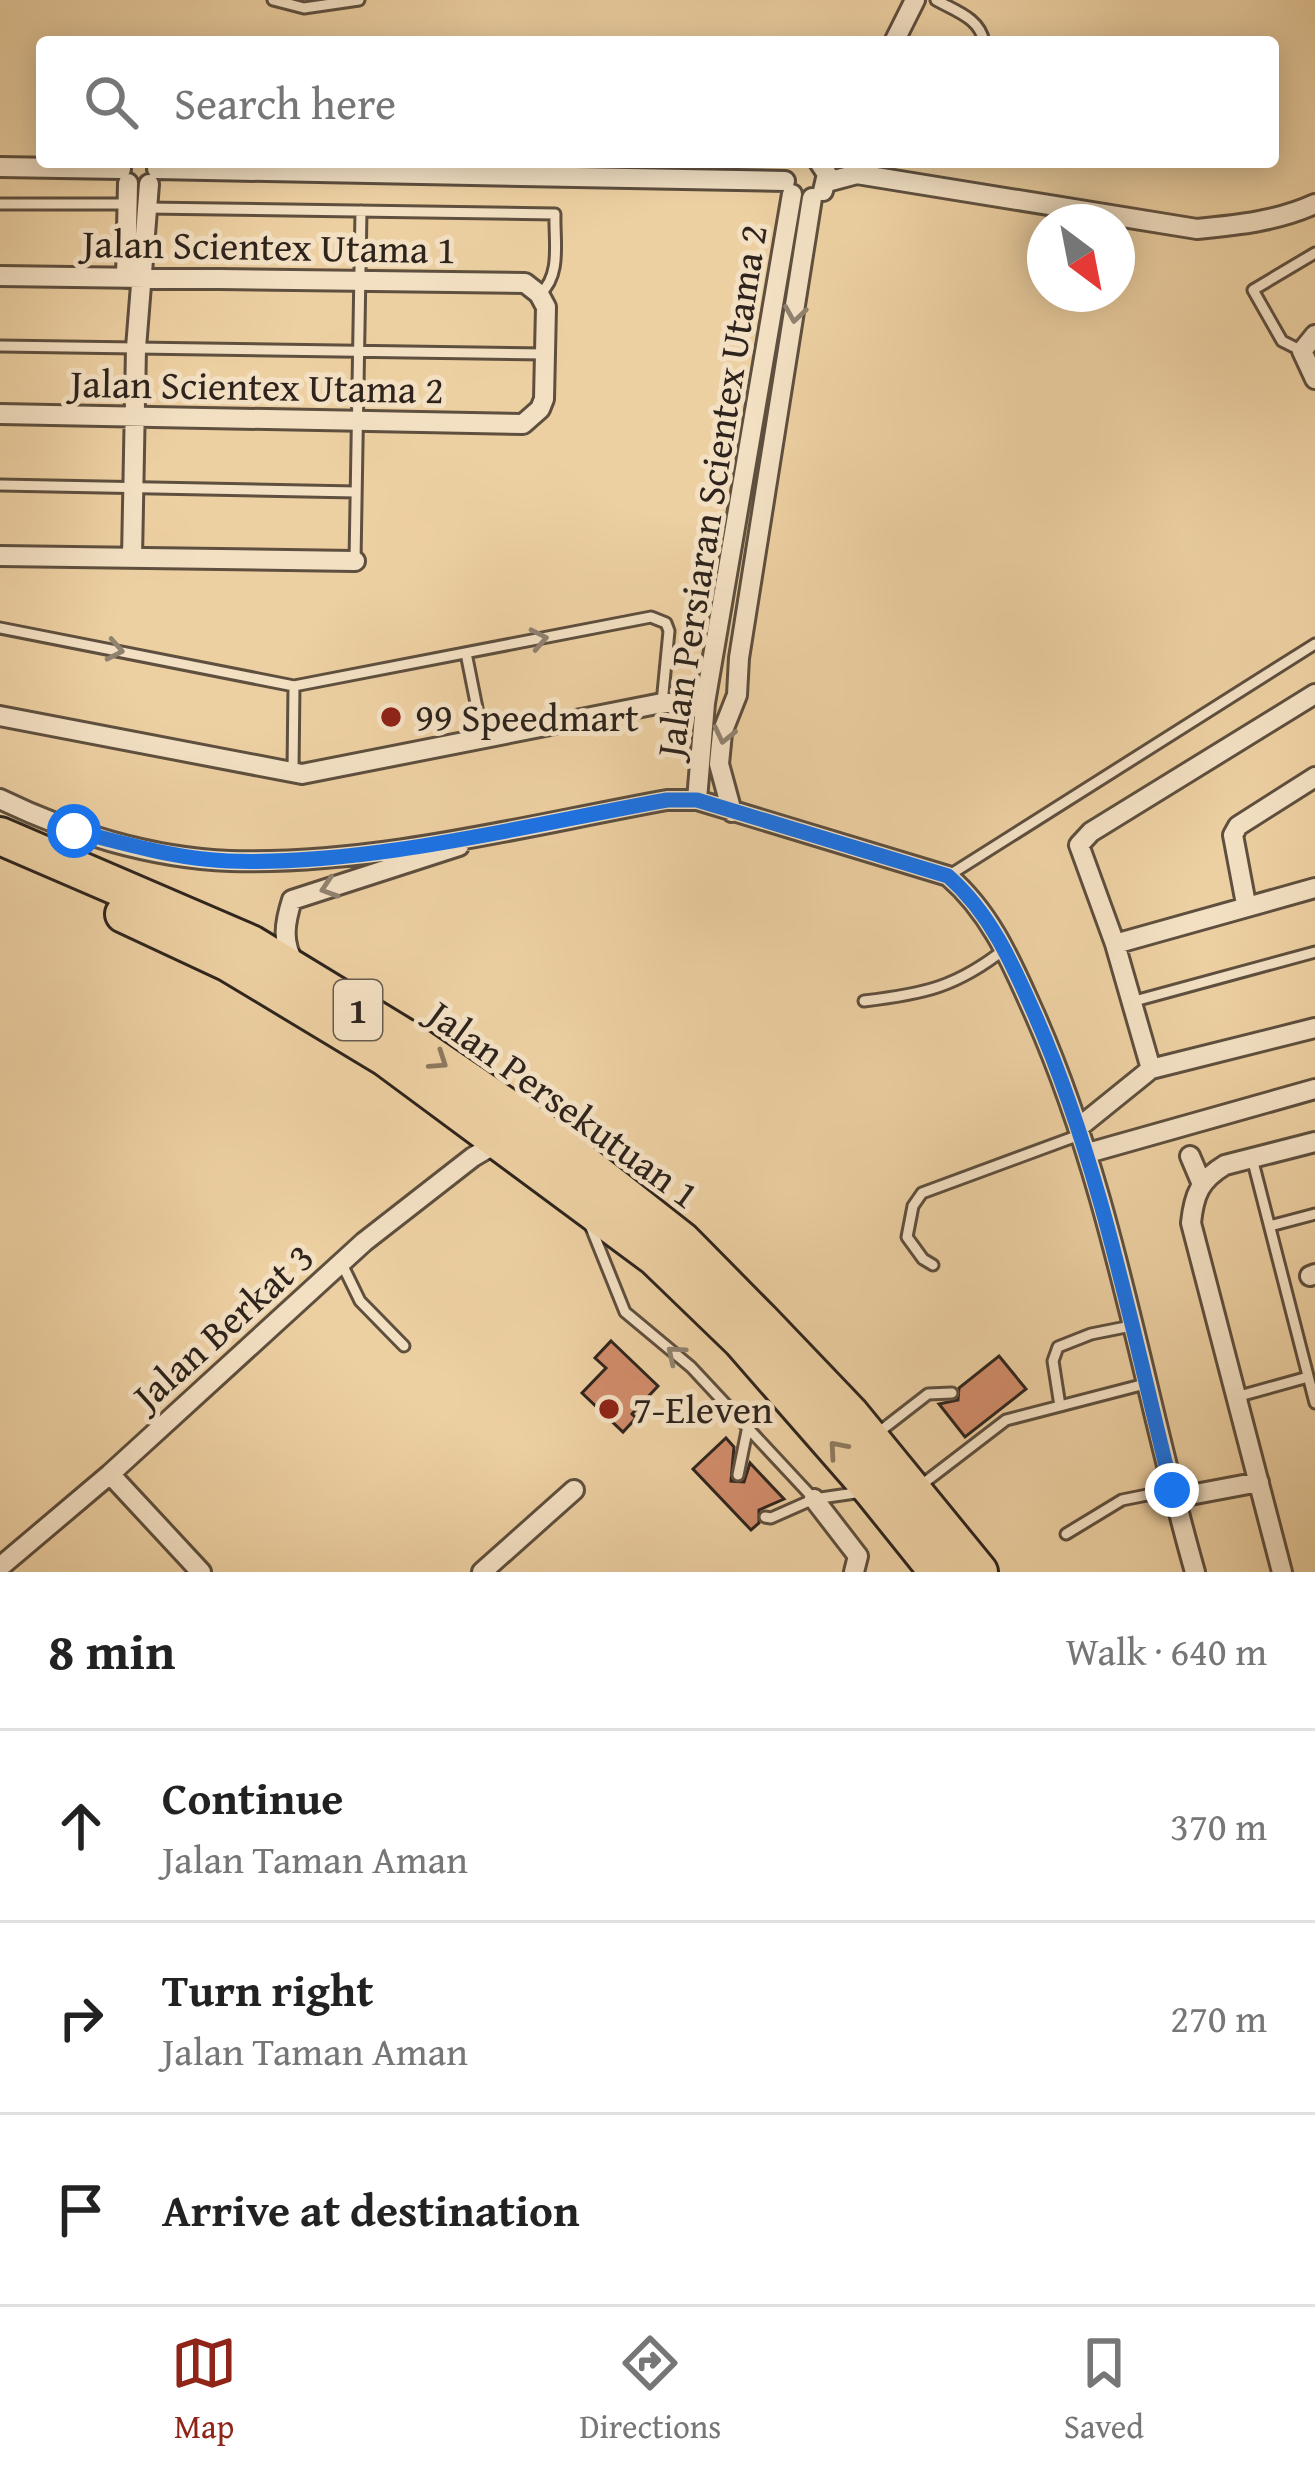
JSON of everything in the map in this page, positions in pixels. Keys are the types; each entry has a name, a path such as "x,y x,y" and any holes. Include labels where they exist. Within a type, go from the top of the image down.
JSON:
{"highway":[{"name":"Jalan Persekutuan 1","path":"0,836 251,944 402,1036 546,1134 682,1241 870,1439 979,1572"},
{"name":"Jalan Persekutuan 1","path":"0,863 229,963 386,1057 656,1257 741,1340 874,1491 938,1572"}],"street":[{"path":"897,36 915,0"},
{"path":"0,167 138,187 154,172 790,179 812,198 822,168"},
{"path":"827,168 1197,229 1244,225 1315,203"},
{"name":"Jalan Persiaran Scientex Utama 2","path":"697,800 705,703 790,179"},
{"path":"129,185 136,348 132,558"},
{"name":"Jalan Persiaran Scientex Utama 2","path":"732,812 719,764 722,733 737,695 812,198"},
{"name":"Jalan Scientex Utama 1","path":"0,276 525,283 537,292"},
{"path":"537,292 546,307 545,354"},
{"path":"1309,342 1315,379"},
{"name":"Jalan Scientex Utama 2","path":"0,414 523,424 540,409 545,354"},
{"path":"0,556 355,561"},
{"path":"0,716 293,773 662,704 705,703 727,686 739,658"},
{"path":"1151,1069 1115,944 1078,850 1082,838 1315,694"},
{"path":"1246,904 1232,844 1238,826 1315,777"},
{"path":"0,800 74,831 171,855 227,861 361,854 667,800 697,800 948,876 968,894 1006,948 1083,1138 1195,1572"},
{"path":"306,979 285,943 285,920 292,900 520,827"},
{"path":"1115,944 1315,888"},
{"path":"1083,1138 1151,1069 1315,1028"},
{"path":"1083,1138 1315,1089"},
{"path":"1201,1182 1225,1165 1315,1142"},
{"name":"Jalan Berkat 3","path":"0,1567 110,1474 341,1262 497,1143"},
{"path":"1190,1156 1201,1182 1191,1223 1282,1572"},
{"path":"110,1474 201,1572"},
{"path":"1173,1494 1259,1482"},
{"path":"482,1572 574,1490"},
{"path":"814,1498 858,1556 854,1572"}],"lane":[{"path":"273,0 304,8 358,0"},
{"path":"936,0 973,20 983,36"},
{"path":"0,204 129,185 361,211 555,214 554,274 537,292"},
{"path":"355,561 361,211"},
{"path":"1309,342 1282,341 1253,290 1315,253"},
{"path":"0,346 545,354"},
{"path":"0,485 356,492"},
{"path":"0,628 294,686 659,618 669,631 662,704"},
{"path":"948,876 1315,644"},
{"path":"466,653 483,738"},
{"path":"293,773 294,686"},
{"path":"864,1001 925,994 955,982 1006,948"},
{"path":"1131,1002 1315,952"},
{"path":"933,1265 907,1237 913,1206 922,1193 1083,1138"},
{"path":"1252,1158 1315,1403"},
{"path":"583,1202 597,1249 625,1312 691,1367 814,1498"},
{"path":"1270,1226 1315,1214"},
{"path":"341,1262 360,1301 404,1346"},
{"path":"1060,1406 1053,1361 1058,1347 1131,1326"},
{"path":"1236,1397 1307,1377"},
{"path":"914,1490 983,1430 1145,1384"},
{"path":"870,1439 921,1398 935,1392 952,1393"},
{"path":"737,1475 748,1426"},
{"path":"766,1517 814,1498 874,1491"},
{"path":"1066,1534 1122,1500 1173,1494"}],"building":[{"path":"611,1341 658,1386 632,1414 636,1418 623,1432 582,1393 606,1368 595,1358"},
{"path":"999,1356 1026,1389 965,1437 939,1404 958,1400 959,1388"},
{"path":"726,1438 734,1447 731,1481 744,1482 750,1463 784,1499 759,1510 759,1523 751,1530 693,1469"}],"place":[{"name":"99 Speedmart","path":"391,717"},
{"name":"7-Eleven","path":"609,1409"}],"route":[{"path":"74,831 171,855 227,861 289,860 361,854 667,800 697,800 948,876 982,911 1006,948 1082,1134 1172,1490"}]}
